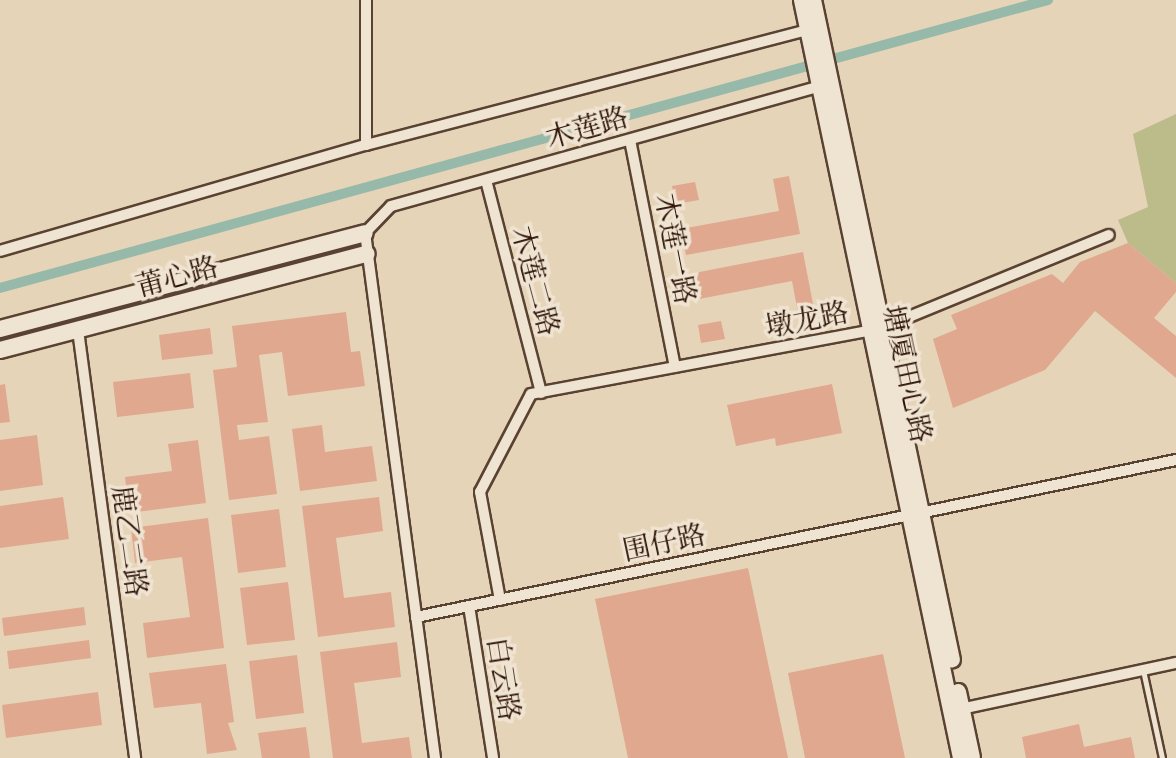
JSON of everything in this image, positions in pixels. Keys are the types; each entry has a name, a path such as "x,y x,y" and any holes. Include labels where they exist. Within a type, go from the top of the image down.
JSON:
{"main road":[{"name":"塘厦田心路","path":"802,0 815,35"},
{"name":"塘厦田心路","path":"813,0 815,35 821,66 957,710 972,758"},
{"name":"莆心路","path":"0,329 365,233"},
{"name":"莆心路","path":"0,350 367,254"},
{"name":"塘厦田心路","path":"957,710 961,758"}],"street":[{"path":"366,0 366,145"},
{"path":"0,251 366,145 815,35"},
{"name":"木莲路","path":"365,233 391,206 825,85"},
{"name":"木莲一路","path":"630,140 676,367"},
{"name":"木莲二路","path":"486,180 541,393"},
{"path":"365,233 435,758"},
{"name":"墩龙路","path":"541,393 877,330 1109,235"},
{"name":"鹿乙二路","path":"78,330 135,758"},
{"path":"500,600 480,492 531,394 541,393"},
{"name":"围仔路","path":"416,617 1176,460"},
{"name":"白云路","path":"469,606 493,758"},
{"path":"957,710 1176,663"}],"lane":[{"path":"1143,670 1162,758"}],"shaded area":[{"path":"1176,114 1176,283 1128,243 1118,220 1148,207 1133,134"}],"building":[{"path":"789,176 800,234 686,255 681,229 779,211 773,179"},
{"path":"695,182 699,200 675,204 672,186"},
{"path":"1128,243 1176,283 1176,292 1154,318 1176,336 1176,378 1095,311 1045,370 953,408 933,339 957,329 951,315 1052,274 1063,283 1080,262"},
{"path":"803,252 814,309 798,313 792,281 694,300 689,274"},
{"path":"346,312 351,352 360,351 365,386 288,396 282,352 259,355 268,422 237,425 239,440 269,436 277,494 229,500 213,370 237,367 232,326"},
{"path":"721,321 725,339 701,343 698,325"},
{"path":"210,328 213,354 162,360 159,335"},
{"path":"190,373 194,408 117,417 113,382"},
{"path":"5,384 10,422 0,423 0,385"},
{"path":"832,384 842,433 776,446 775,438 736,446 727,405"},
{"path":"322,425 325,452 372,446 377,481 300,491 292,429"},
{"path":"37,435 43,485 0,491 0,440"},
{"path":"198,440 206,503 129,513 125,477 172,471 168,444"},
{"path":"63,497 69,539 0,548 0,506"},
{"path":"379,497 383,531 336,538 344,598 391,592 395,627 318,637 302,506"},
{"path":"279,509 286,567 238,573 231,515"},
{"path":"208,518 224,648 147,658 143,623 190,617 182,557 135,563 131,528"},
{"path":"748,568 788,758 628,758 595,599"},
{"path":"288,582 295,640 247,645 240,588"},
{"path":"84,607 86,625 4,636 2,618"},
{"path":"89,640 91,658 9,669 7,651"},
{"path":"397,642 401,677 354,683 362,743 409,737 412,758 333,758 320,652"},
{"path":"883,654 905,758 805,758 788,673"},
{"path":"297,655 304,713 256,719 249,661"},
{"path":"226,664 234,722 228,723 237,750 207,754 201,703 154,708 149,673"},
{"path":"98,692 102,725 6,738 2,705"},
{"path":"1079,724 1084,747 1131,737 1135,758 1026,758 1022,737"},
{"path":"306,727 310,758 262,758 258,733"}],"waterway":[{"path":"0,288 1048,0"}]}
